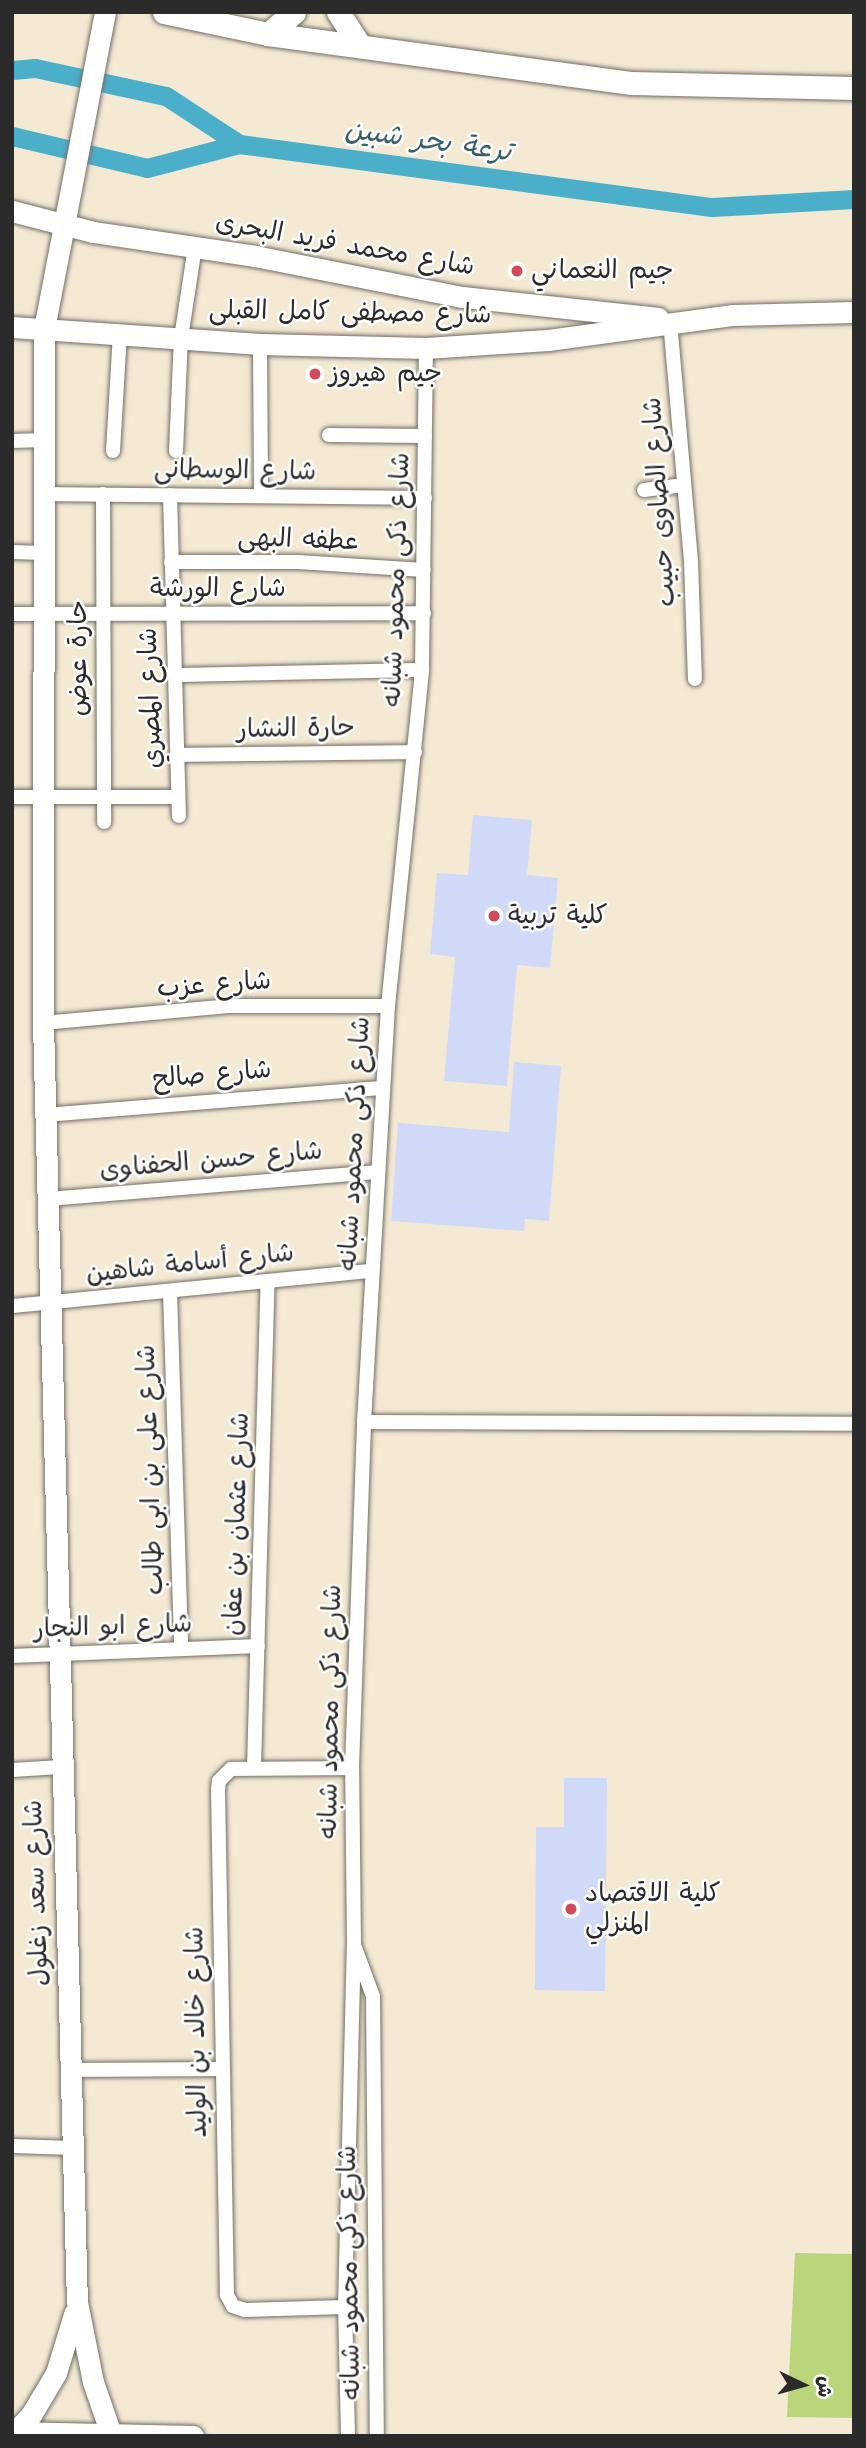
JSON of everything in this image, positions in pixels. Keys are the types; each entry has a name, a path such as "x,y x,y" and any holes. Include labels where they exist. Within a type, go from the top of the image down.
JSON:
{"main road":[{"path":"164,12 268,34 632,83 854,88"},
{"path":"268,34 294,12"},
{"path":"338,12 360,46"}],"street":[{"name":"شارع سعد زغلول","path":"103,20 44,329 43,1023 77,2302 89,2369 111,2434"},
{"name":"شارع محمد فريد البحرى","path":"12,211 64,215 195,247 463,297 627,312 670,321"},
{"path":"176,451 181,338 195,247"},
{"name":"شارع مصطفى كامل القبلى","path":"12,327 260,344 426,348 548,340 670,321 854,312"},
{"name":"شارع الصاوى حبيب","path":"670,321 684,485 695,679"},
{"path":"113,452 120,334"},
{"path":"260,344 261,496"},
{"name":"شارع ذكى محمود شبانه","path":"348,2436 345,2307 354,1945 352,1768 364,1422 388,1006 422,670 426,348"},
{"path":"329,435 425,436"},
{"path":"12,441 43,440"},
{"path":"644,490 684,485"},
{"name":"شارع الوسطانى","path":"44,494 425,498"},
{"name":"حارة عوض","path":"103,494 104,822"},
{"name":"شارع المصري","path":"170,495 179,816"},
{"path":"12,552 44,553"},
{"name":"عطفه البهى","path":"171,562 298,562 424,570"},
{"name":"شارع الورشة","path":"12,614 424,614"},
{"path":"175,675 422,670"},
{"name":"حارة النشار","path":"177,755 415,752"},
{"path":"12,797 178,797"},
{"name":"شارع عزب","path":"43,1023 231,1006 388,1006"},
{"name":"شارع صالح","path":"46,1115 383,1088"},
{"name":"شارع حسن الحفناوى","path":"49,1199 377,1172"},
{"name":"شارع أسامة شاهين","path":"12,1306 372,1271"},
{"name":"شارع عثمان بن عفان","path":"254,1768 268,1281"},
{"name":"شارع على بن ابى طالب","path":"170,1291 181,1648"},
{"path":"364,1422 854,1424"},
{"name":"شارع ابو النجار","path":"12,1656 258,1646"},
{"path":"12,1770 61,1767"},
{"name":"شارع خالد بن الوليد","path":"345,2307 245,2310 229,2301 218,1790 219,1781 231,1769 352,1768"},
{"name":"شارع ذكى محمود شبانه","path":"354,1945 373,1996 377,2436"},
{"path":"71,2070 222,2069"},
{"path":"12,2146 73,2148"},
{"name":"شارع سعد زغلول","path":"14,2432 31,2415 56,2373 77,2302"},
{"path":"14,2432 193,2436"}],"shaded area":[{"name":"كلية تربية","path":"473,815 532,820 527,875 558,878 550,968 517,965 507,1086 444,1081 455,957 430,954 437,873 468,875"},
{"path":"514,1062 561,1066 549,1221 525,1219 524,1231 391,1221 398,1123 509,1132"},
{"name":"كلية الاقتصاد المنزلي","path":"564,1778 607,1778 605,1991 535,1990 536,1827 564,1827"}],"green space":[{"path":"795,2253 854,2254 854,2418 787,2417"}],"waterway":[{"name":"ترعة بحر شبين","path":"12,70 35,68 166,96 239,144 712,207 854,199"},
{"path":"12,136 147,168 239,144"}],"place":[{"name":"جيم النعماني","path":"517,271"},
{"name":"جيم هيروز","path":"315,374"},
{"name":"كلية تربية","path":"494,916"},
{"name":"كلية الاقتصاد المنزلي","path":"571,1909"}]}
